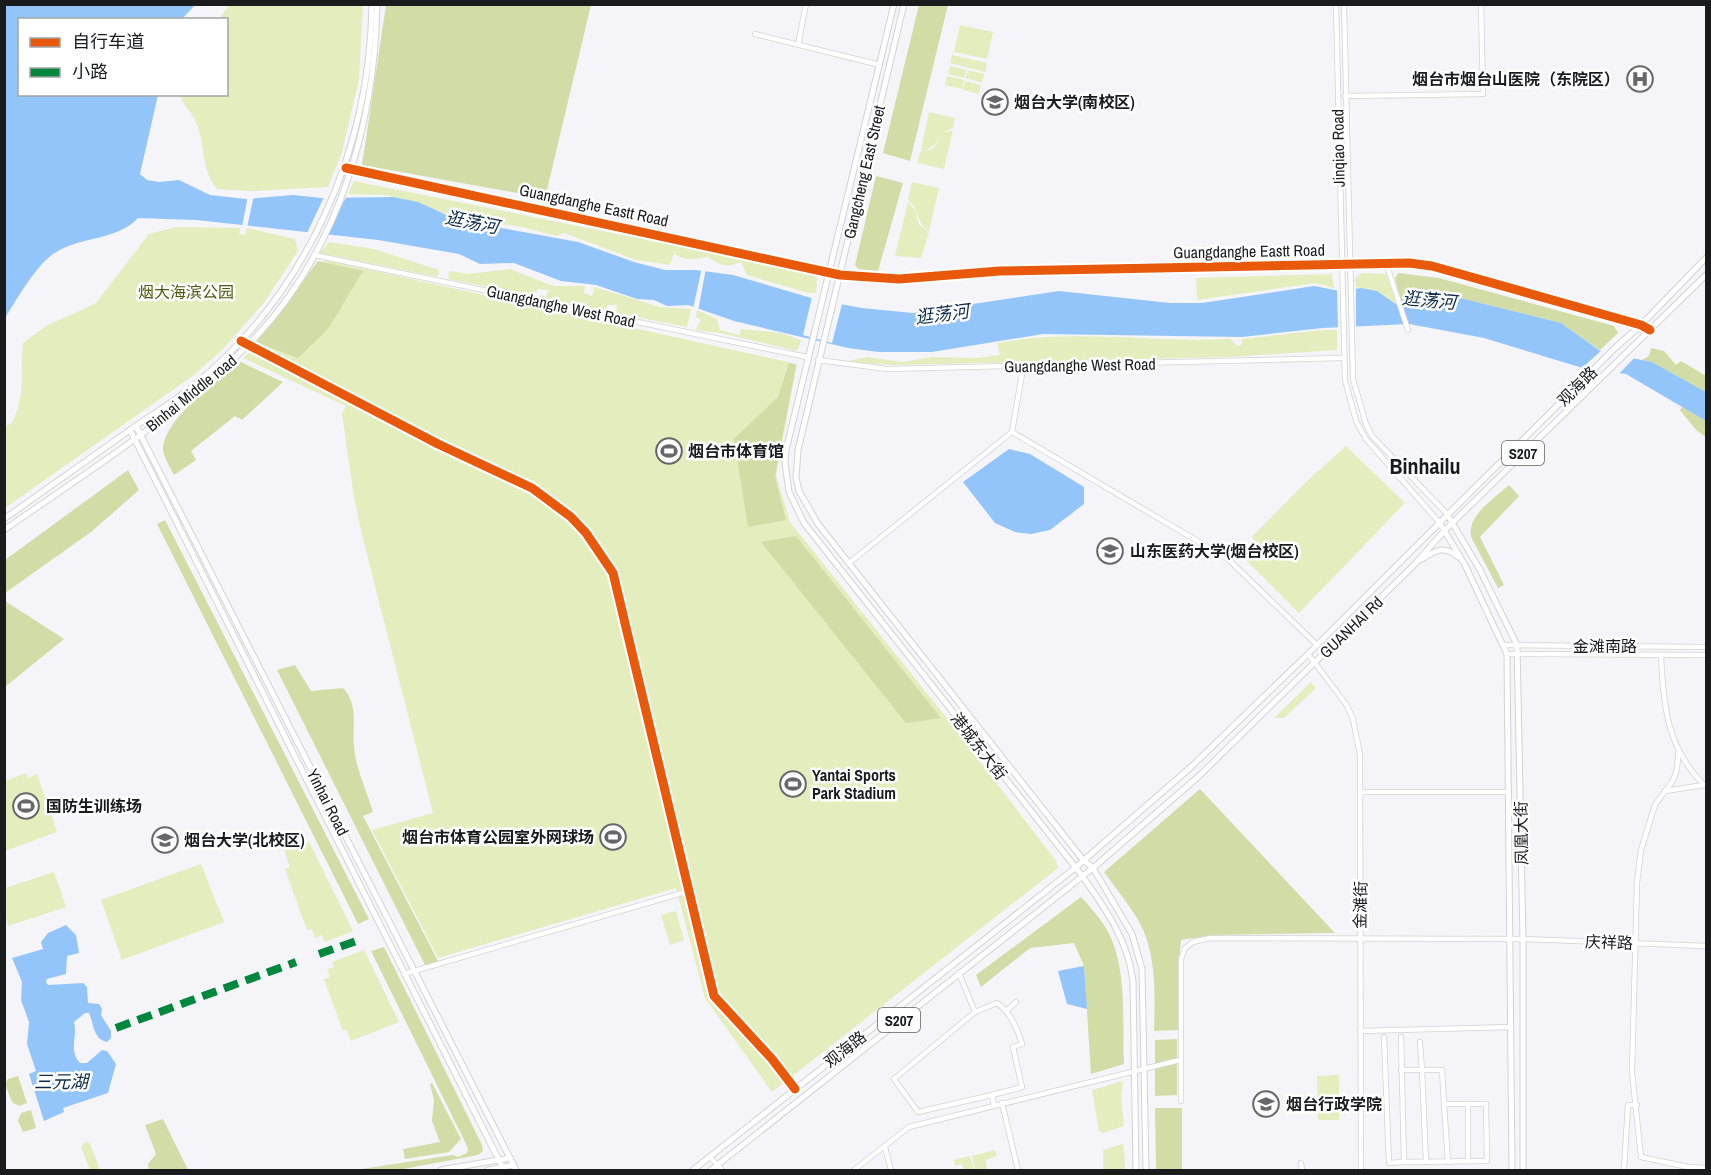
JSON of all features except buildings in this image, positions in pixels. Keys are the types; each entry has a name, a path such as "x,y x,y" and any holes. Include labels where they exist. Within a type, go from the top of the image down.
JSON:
{"main road":[{"name":"Binhai Middle road","path":"4,519 193,386 241,341 287,281 313,238 349,169 366,87 372,4"},
{"name":"Binhai Middle road","path":"4,530 200,390 248,346 290,293 323,239 343,192 371,87 377,4"},
{"name":"Gangcheng East Street","path":"812,338 830,273 894,4"},
{"name":"Gangcheng East Street","path":"822,339 840,275 904,4"},
{"path":"856,160 866,162"},
{"name":"观海路","path":"1447,514 1707,258"},
{"name":"观海路","path":"1601,376 1707,275"},
{"name":"港城东大街","path":"812,338 785,463 789,492 797,512 1083,877 1121,935 1131,964 1136,1170"},
{"name":"港城东大街","path":"822,339 798,450 796,478 810,513 1084,861 1093,868 1138,949 1144,979 1146,1170"},
{"name":"GUANHAI Rd","path":"1093,868 1199,776 1416,563 1445,530 1601,376"},
{"path":"133,428 138,436"},
{"name":"Yinhai Road","path":"138,436 515,1168"},
{"name":"Yinhai Road","path":"138,436 404,974 504,1169"},
{"name":"GUANHAI Rd","path":"1084,861 1191,767 1308,654 1447,514"},
{"name":"凤凰大街","path":"1447,514 1454,522 1517,645 1523,939 1523,1170"},
{"name":"凤凰大街","path":"1439,522 1464,562 1507,654 1512,1170"},
{"path":"1416,563 1437,549 1451,551 1464,562"},
{"path":"1507,687 1509,697 1515,700 1518,686"},
{"name":"观海路","path":"693,1170 1084,861"},
{"path":"1510,868 1511,877 1516,881 1520,879 1522,867"},
{"name":"观海路","path":"711,1170 719,1168 959,973 1093,868"},
{"path":"1511,1009 1513,997 1517,993 1521,998 1523,1011"},
{"path":"1523,1153 1528,1170"},
{"path":"1507,1170 1512,1156"},
{"path":"441,1170 510,1158"},
{"path":"488,1170 515,1168"}],"street":[{"path":"798,45 806,4"},
{"name":"Jinqiao Road","path":"1336,4 1342,358"},
{"name":"Jinqiao Road","path":"1344,4 1353,379 1366,424 1383,448 1447,514"},
{"path":"1345,96 1483,94 1481,4"},
{"path":"755,34 880,65"},
{"name":"Guangdanghe Eastt Road","path":"349,169 474,194 840,275 899,279 1000,271 1340,263 1432,266 1641,325 1650,330"},
{"name":"Guangdanghe West Road","path":"314,255 807,357"},
{"path":"1386,263 1408,330"},
{"path":"241,341 438,444 532,488 571,517 586,533 613,573 714,996 772,1059 795,1089"},
{"path":"1342,358 1351,405 1366,439 1439,522"},
{"name":"Guangdanghe West Road","path":"818,360 887,369 1342,358"},
{"path":"849,563 1012,432 1022,374"},
{"path":"1012,432 1228,559 1317,645"},
{"name":"金滩南路","path":"1504,645 1707,647"},
{"path":"1575,646 1575,654"},
{"name":"金滩街","path":"1308,654 1346,704 1353,719 1360,755 1360,1170"},
{"name":"金滩南路","path":"1507,654 1707,655"},
{"path":"1661,655 1663,704 1678,750 1689,769 1705,785"},
{"path":"1678,750 1678,768 1674,782 1655,805 1641,850 1637,883 1632,1072 1641,1157 1688,1167 1707,1168"},
{"path":"1665,791 1705,785"},
{"path":"1361,792 1509,792"},
{"path":"404,974 689,891"},
{"name":"庆祥路","path":"1180,1060 1179,969 1183,951 1189,944 1210,938 1523,939 1707,946"},
{"path":"959,973 975,1012"},
{"path":"1006,1010 1016,1002"},
{"path":"997,1003 1006,1010 1018,1030 1022,1044 1013,1047 1022,1087 918,1112 894,1079 975,1012 997,1003"},
{"path":"1360,1031 1511,1027"},
{"path":"1401,1037 1404,1162"},
{"path":"1384,1038 1389,1163 1487,1161 1486,1104 1444,1104"},
{"path":"1420,1042 1426,1162"},
{"path":"854,1170 909,1127 1144,1067 1180,1060 1181,1101"},
{"path":"1401,1070 1442,1070 1448,1162"},
{"path":"992,1095 994,1105"},
{"path":"1002,1103 1018,1170"},
{"path":"1468,1104 1468,1161"},
{"path":"1624,1170 1629,1105 1637,1105"},
{"path":"885,1147 891,1170"},
{"path":"710,1157 719,1168"},
{"path":"1301,1162 1302,1170"}],"green space":[{"path":"229,5 363,5 359,79 342,152 328,187 252,191 217,189 208,173 196,122 180,96 228,96 228,18 220,18"},
{"path":"386,5 591,5 545,198 362,165"},
{"path":"919,5 948,5 910,161 883,153"},
{"path":"960,25 993,32 987,59 954,52"},
{"path":"952,55 987,63 985,72 950,63"},
{"path":"950,66 966,70 964,78 948,74"},
{"path":"968,70 984,74 982,83 966,78"},
{"path":"947,76 964,80 962,89 945,85"},
{"path":"965,81 981,85 979,94 963,90"},
{"path":"929,112 955,118 953,128 944,133 931,148 921,151"},
{"path":"953,130 944,169 917,163 920,152 933,149 943,133"},
{"path":"876,176 903,183 878,271 858,269 855,265"},
{"path":"354,181 812,273 817,279 816,293 808,293 747,275 741,262 724,265 708,257 687,259 674,253 670,265 636,260 564,233 556,236 522,227 464,219 387,195 348,194"},
{"path":"912,182 939,188 929,231 922,224 915,208 908,200"},
{"path":"908,202 915,210 919,225 929,232 921,258 895,256"},
{"name":"烟大海滨公园","path":"176,227 240,228 239,234 245,235 247,228 295,239 298,251 263,304 222,350 194,375 5,508 5,426 12,423 17,412 22,383 23,343 46,326 96,303 149,234"},
{"path":"329,242 374,249 439,270 438,277 320,253"},
{"path":"325,260 797,364 776,475 790,522 945,716 1056,861 1058,868 772,1092 705,998 676,888 438,958 372,830 433,813 362,535 342,413 346,406 243,358 278,328"},
{"path":"318,261 363,271 328,329 298,358 256,342"},
{"path":"510,269 553,286 585,286 584,293 592,296 594,287 660,307 691,309 687,327 616,313 617,305 608,305 605,311 536,298 541,295 546,297 548,290 538,289 532,296 448,279 449,271 469,274"},
{"path":"1362,273 1386,274 1397,306 1377,291 1356,287 1355,279"},
{"path":"1398,273 1439,278 1614,326 1618,333 1600,350 1561,323 1436,292 1426,291 1402,303 1395,279"},
{"path":"1332,274 1334,288 1315,283 1197,300 1196,278"},
{"path":"697,310 717,319 720,330 739,335 741,329 781,333 801,340 797,351 720,333 695,330 701,320 696,317"},
{"path":"1337,330 1337,350 1230,357 894,365 844,362 866,357 903,362 931,357 977,358 1000,355 997,343 1026,339 1085,336 1231,339 1237,346 1242,344 1242,339"},
{"path":"1651,348 1664,351 1676,365 1681,361 1706,376 1706,392 1652,362 1642,360 1649,356"},
{"path":"241,362 283,382 242,420 235,416 191,451 196,460 174,475 163,452 166,437 173,425 182,412"},
{"path":"789,363 796,365 775,476 786,520 748,527 734,439 778,397"},
{"path":"1682,407 1706,421 1706,437 1696,430 1680,410"},
{"path":"1346,446 1405,503 1299,613 1247,561 1260,546 1252,537 1306,482"},
{"path":"128,470 139,490 91,532 5,593 5,560"},
{"path":"1509,485 1519,496 1480,537 1504,585 1498,588 1471,537 1471,529 1483,508"},
{"path":"165,520 369,919 358,924 157,524"},
{"path":"796,536 941,718 906,723 761,542"},
{"path":"5,601 64,639 5,687"},
{"path":"295,665 311,691 343,688 351,701 354,716 355,755 373,812 363,816 438,961 425,965 277,670"},
{"path":"1311,682 1316,688 1284,718 1274,718"},
{"name":"国防生训练场","path":"26,773 28,778 37,774 57,832 5,851 5,781"},
{"path":"1200,789 1335,933 1212,935 1181,940 1178,969 1178,1030 1154,1031 1153,973 1144,931 1104,872"},
{"path":"309,842 353,931 325,942 322,935 315,938 312,929 307,930 285,869 290,867 284,850"},
{"path":"201,864 224,922 122,960 101,900"},
{"path":"54,872 66,907 8,926 5,914 5,888"},
{"path":"1081,897 1099,918 1110,936 1120,972 1123,1003 1124,1064 1091,1074 1084,966 1074,943 1030,948 981,987 976,975"},
{"path":"676,911 684,940 670,945 661,915"},
{"path":"384,947 482,1145 483,1151 478,1155 398,1170 355,1170 453,1155 458,1157 467,1153 468,1148 371,951"},
{"path":"364,950 399,1022 351,1041 347,1030 343,1031 324,979 330,977 327,969 334,967 332,962"},
{"path":"1177,1039 1177,1095 1155,1096 1155,1040"},
{"path":"1339,1075 1339,1120 1318,1120 1317,1076"},
{"path":"18,1076 27,1103 19,1106 12,1102 5,1084 8,1079"},
{"path":"1123,1081 1121,1096 1124,1126 1103,1133 1099,1131 1092,1090"},
{"path":"432,1083 461,1139 449,1152 405,1159 403,1149 440,1142 432,1121 434,1100 430,1084"},
{"path":"1155,1108 1182,1108 1182,1170 1156,1170"},
{"path":"31,1110 36,1128 23,1132 18,1121 21,1113"},
{"path":"163,1119 188,1170 149,1170 148,1164 156,1154 145,1125"},
{"path":"85,1142 90,1143 100,1170 90,1170 81,1147"},
{"path":"1122,1144 1125,1170 1103,1170 1103,1150"},
{"path":"995,1150 997,1156 985,1160 987,1169 975,1169 972,1156"},
{"path":"970,1156 974,1169 964,1170 962,1164 955,1166 954,1160"}],"water":[{"name":"逛荡河","path":"5,5 195,5 183,18 18,18 18,96 158,96 140,174 147,180 159,182 179,180 210,195 246,199 293,195 322,198 393,197 418,202 458,220 578,242 634,262 665,270 696,270 733,275 818,300 862,308 913,313 1059,291 1170,303 1202,303 1314,286 1340,291 1361,288 1377,291 1397,305 1414,291 1436,292 1561,323 1602,352 1652,362 1706,392 1706,421 1626,374 1586,369 1484,338 1409,324 1322,328 1242,337 1043,334 932,352 878,352 848,348 734,321 688,305 667,306 654,300 637,299 596,285 561,281 514,263 480,264 459,254 378,240 196,220 138,218 120,231 63,248 40,267 5,318"},
{"path":"1009,449 1030,454 1084,487 1084,504 1050,530 1031,534 1015,532 995,523 963,482"},
{"name":"三元湖","path":"66,925 76,935 79,953 67,956 66,974 47,979 46,982 48,985 83,983 87,987 88,1003 99,1004 102,1009 101,1015 111,1031 111,1038 107,1042 99,1038 89,1013 85,1013 74,1022 76,1058 80,1063 87,1063 102,1050 107,1051 116,1064 108,1093 63,1108 64,1112 44,1121 29,1074 36,1071 27,1044 29,1022 21,1000 22,982 12,958 43,949 41,942 48,933"},
{"path":"1084,966 1087,1009 1067,1004 1058,971"}],"pier":[{"path":"248,195 254,195 247,228 242,227"},
{"path":"325,195 347,195 326,238 306,235"},
{"path":"702,267 706,268 698,311 693,309"},
{"path":"1337,288 1356,288 1356,329 1338,329"},
{"path":"812,297 842,304 832,343 803,335"},
{"path":"1603,349 1636,356 1617,376 1581,369"}],"marked path":[{"path":"319,954 362,939"},
{"path":"116,1028 296,962"}],"cycle path":[{"path":"346,168 840,275 899,279 1000,271 1409,263 1432,266 1641,325 1650,330"},
{"path":"241,341 438,444 532,488 571,517 586,533 613,573 714,996 772,1059 795,1089"}],"place":[{"name":"烟台市烟台山医院（东院区）","path":"1640,79"},
{"name":"烟台大学(南校区)","path":"995,102"},
{"name":"烟台市体育馆","path":"669,451"},
{"name":"山东医药大学(烟台校区)","path":"1110,551"},
{"name":"Yantai Sports Park Stadium","path":"793,784"},
{"name":"国防生训练场","path":"26,806"},
{"name":"烟台市体育公园室外网球场","path":"613,837"},
{"name":"烟台大学(北校区)","path":"165,840"},
{"name":"烟台行政学院","path":"1266,1104"}],"district":[{"name":"Binhailu","path":"1425,466"}]}
